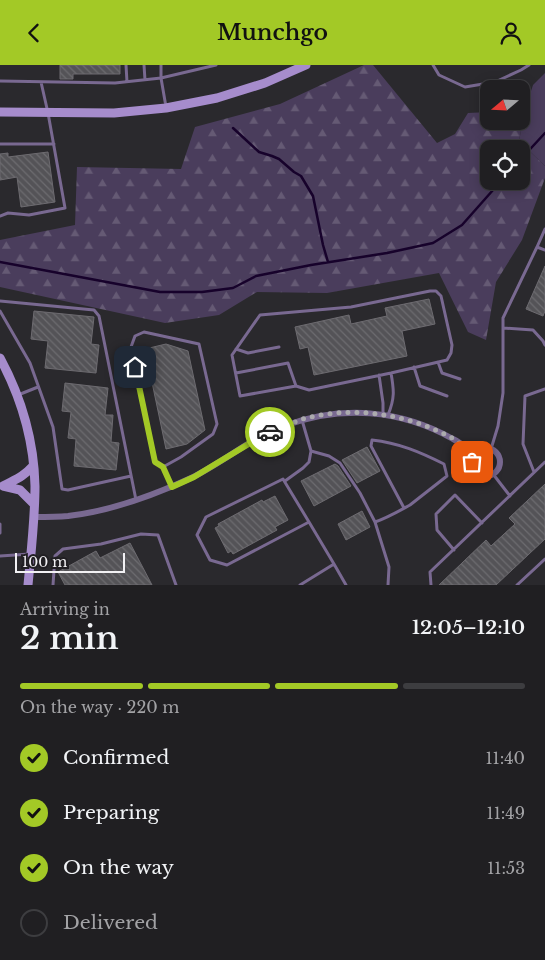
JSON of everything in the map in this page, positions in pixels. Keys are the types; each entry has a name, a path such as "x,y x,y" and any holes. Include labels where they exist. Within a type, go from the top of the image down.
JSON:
{"street":[{"path":"0,112 114,113 166,108 217,98 265,83 306,65"},
{"path":"0,359 12,382 28,431 33,466 35,485 34,517 28,585"},
{"path":"34,517 90,513 120,506 194,477 265,434 302,419 322,415 342,413 386,415 401,418 453,439 475,454"},
{"path":"482,449 491,449 499,459 498,467 493,474 481,475 474,470 472,462 475,454 482,449"},
{"path":"1,486 18,480 33,466"},
{"path":"1,486 20,490 34,504"}],"lane":[{"path":"126,65 127,82"},
{"path":"144,65 145,80"},
{"path":"161,65 161,78 166,108"},
{"path":"0,81 115,83 161,78 216,65"},
{"path":"433,65 439,75 465,87 495,82 529,65"},
{"path":"0,216 8,213 28,215 65,208 41,82"},
{"path":"0,144 54,143"},
{"path":"491,449 498,426 503,393 503,318 545,229"},
{"path":"537,247 545,250"},
{"path":"436,291 441,296 452,345 451,353 447,360 438,362 309,390 296,385 240,396 232,355 260,315 351,307 436,291"},
{"path":"0,301 94,310 99,316 136,500"},
{"path":"0,311 30,363 53,427 62,489 68,490 131,476"},
{"path":"503,328 533,331 545,345"},
{"path":"163,467 181,457 213,434 217,424 199,344 144,332 135,336 131,347 155,462 163,467 172,487"},
{"path":"236,349 248,353 279,347"},
{"path":"438,362 442,373 460,379"},
{"path":"236,373 288,363 296,385"},
{"path":"414,367 420,386 447,396"},
{"path":"386,415 392,405 394,394 391,373"},
{"path":"378,375 386,415"},
{"path":"17,396 38,387"},
{"path":"534,472 522,444 525,396 545,389"},
{"path":"302,419 311,451 309,462 285,481 283,479 206,517 197,535 210,560 227,565 309,522"},
{"path":"375,521 384,519 404,509 447,476 444,464 418,451 387,442 372,440 371,446 404,509"},
{"path":"311,451 329,456 340,463 360,493 375,521 389,567 388,585"},
{"path":"430,585 430,572 545,462"},
{"path":"493,474 510,496"},
{"path":"285,481 346,585"},
{"path":"454,550 436,530 436,514 455,495 482,523"},
{"path":"0,524 0,533"},
{"path":"53,585 56,556 63,549 101,544 141,534 158,535 176,585"},
{"path":"0,556 30,554"},
{"path":"517,585 545,559"},
{"path":"300,585 334,565"}],"green space":[{"path":"364,65 373,65 437,143 455,134 468,113 480,112 480,130 521,130 519,140 480,140 480,190 530,190 530,152 545,166 545,178 522,240 496,282 486,340 468,332 439,273 327,293 257,292 219,315 165,323 0,287 0,240 75,225 77,167 181,169 195,127 280,104"},
{"path":"545,73 545,166 530,152 530,140 519,140 521,130 530,130 530,94 533,85"}],"building":[{"path":"60,65 120,65 120,74 73,74 73,79 60,79"},
{"path":"48,152 55,202 21,207 17,177 0,180 0,154 8,153 8,157"},
{"path":"545,266 545,311 543,316 526,309"},
{"path":"429,299 435,324 402,331 407,356 314,375 308,347 300,349 295,327 349,315 351,324 387,316 385,308"},
{"path":"34,311 94,317 91,344 99,345 96,373 45,368 48,341 31,339"},
{"path":"166,344 188,351 205,430 187,444 166,449 145,349"},
{"path":"65,383 108,388 105,415 113,415 111,442 119,443 116,470 74,466 76,439 68,438 71,412 62,411"},
{"path":"367,447 380,471 357,483 342,460"},
{"path":"335,464 351,486 314,506 301,481"},
{"path":"545,484 545,539 496,585 439,585 486,540 491,546 515,524 509,518"},
{"path":"275,496 288,520 275,527 277,530 233,554 231,551 228,553 215,528 219,526 218,524 262,500 263,502"},
{"path":"362,511 370,527 346,540 338,524"},
{"path":"130,543 152,585 65,585 58,572 96,551 100,558"}],"waterway":[{"path":"233,128 259,152 279,159 301,176 313,196 328,262"},
{"path":"530,149 545,133"},
{"path":"0,262 160,292 202,292 233,288 256,276 433,243 462,225 493,190"}],"way so far":[{"path":"270,432 302,419 322,415 378,413 401,418 453,439 475,454 472,462"}],"route":[{"path":"135,367 155,462 163,467 172,487 194,477 270,432"}]}
